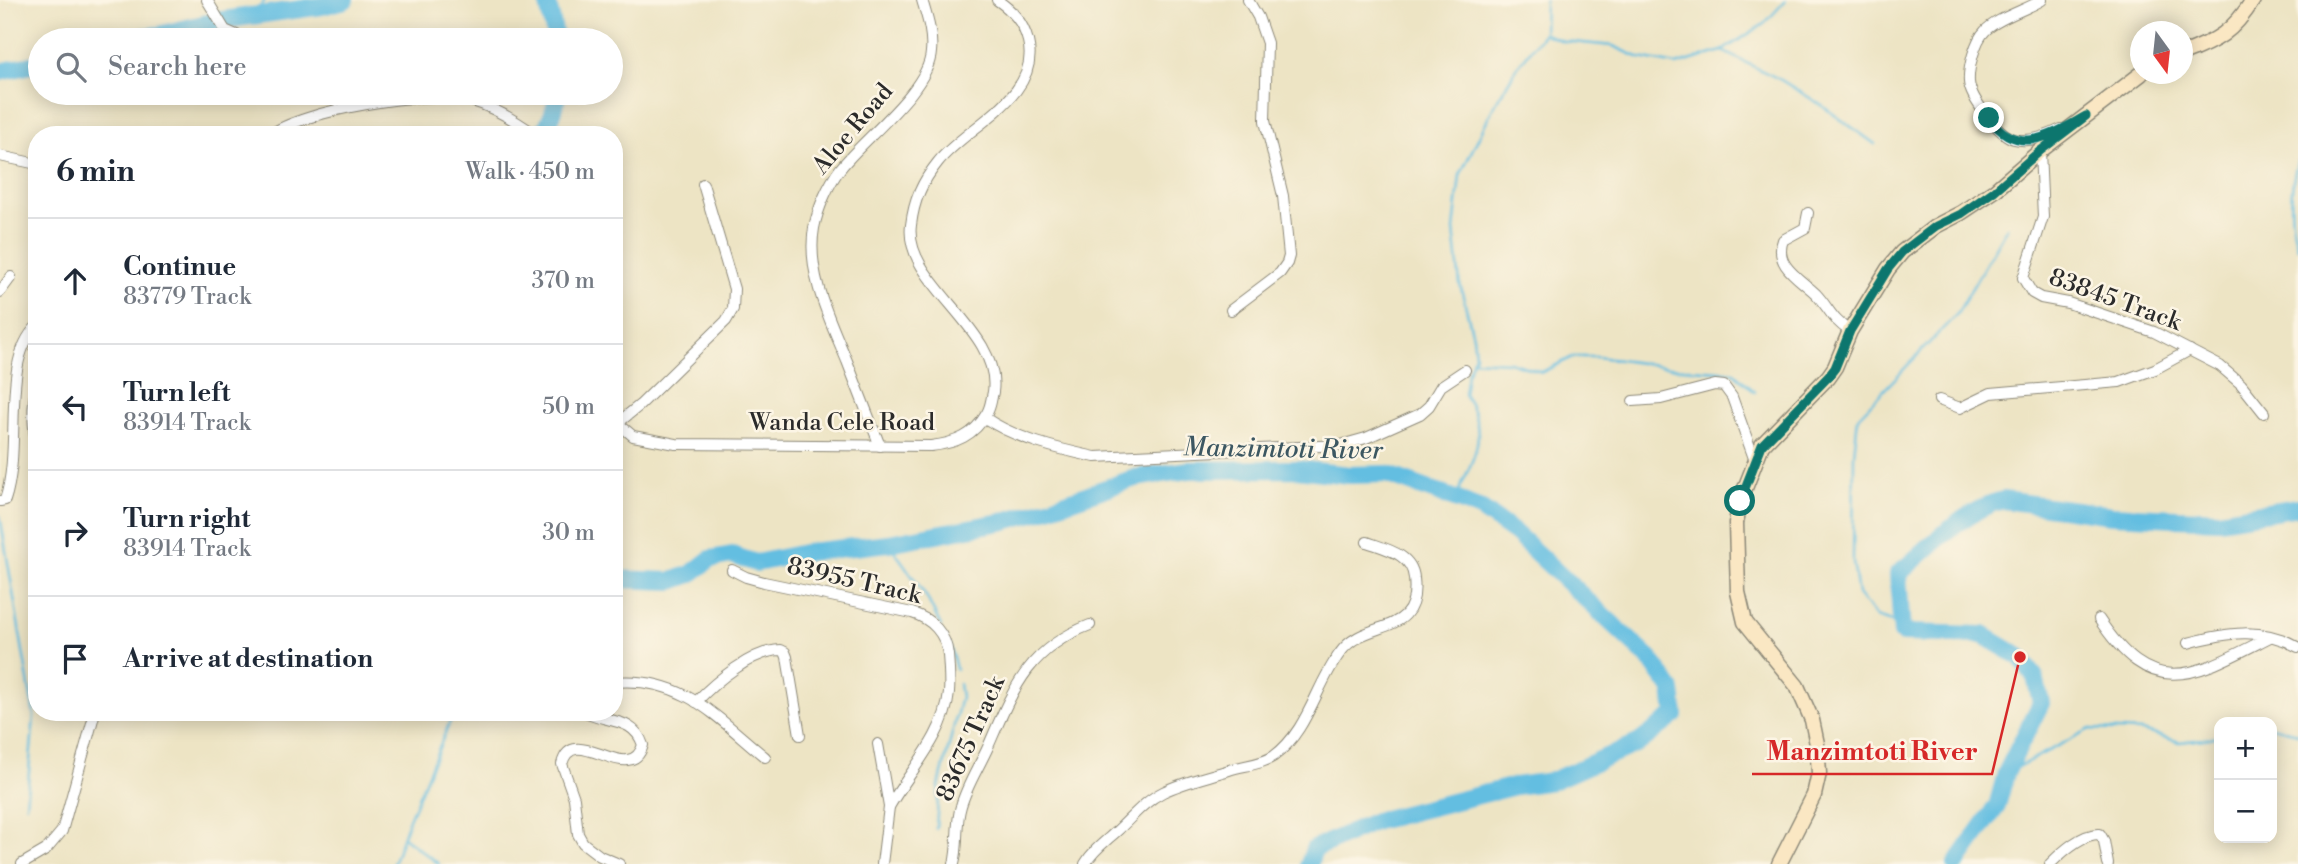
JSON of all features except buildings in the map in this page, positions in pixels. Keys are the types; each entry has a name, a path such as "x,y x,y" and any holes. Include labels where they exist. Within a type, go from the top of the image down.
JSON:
{"street":[{"path":"207,0 224,28"},
{"name":"Aloe Road","path":"880,446 826,309 813,257 814,229 827,191 840,169 914,89 929,64 930,30 922,0"},
{"path":"997,0 1012,10 1025,27 1030,48 1029,64 1020,87 1000,109 955,143 927,177 915,200 910,229 914,249 924,269 984,347 991,367 993,387 990,408 985,418 1000,428 1019,435 1076,454 1095,457 1341,445 1366,438 1420,414 1429,406 1441,386 1465,370"},
{"path":"1231,310 1280,273 1289,256 1283,196 1265,121 1267,43 1258,17 1248,0"},
{"path":"2042,0 1992,25 1983,33 1970,72 1969,80 1973,93 1998,130 2015,140 2043,137 2086,116"},
{"path":"2193,50 2219,39 2240,22 2253,0"},
{"path":"1779,864 1814,795 1819,773 1817,744 1807,705 1786,671 1745,622 1740,608 1735,565 1736,523 1740,501 1762,445 1772,432 1810,398 1835,368 1850,331 1888,269 1902,252 1936,226 1961,214 1985,197 2130,82"},
{"path":"284,126 313,116 366,105"},
{"path":"480,105 512,118 523,126"},
{"name":"83845 Track","path":"2040,151 2043,217 2023,278 2032,293 2154,332 2190,350 2227,371 2251,395 2264,413"},
{"path":"0,156 28,162"},
{"path":"623,417 726,321 733,309 734,289 703,184"},
{"path":"1808,213 1805,228 1783,240 1780,247 1783,261 1790,272 1821,300 1838,324 1850,331"},
{"path":"0,292 11,276"},
{"path":"9,357 28,332"},
{"path":"1939,400 1960,408 1991,393 2119,382 2155,369 2190,350"},
{"path":"1633,401 1661,399 1715,385 1724,386 1732,397 1755,461"},
{"path":"0,501 5,500 10,475 3,412"},
{"name":"Wanda Cele Road","path":"623,429 633,436 676,444 931,446 949,444 969,435 985,418"},
{"path":"1084,864 1094,851 1140,808 1162,792 1234,768 1256,764 1282,750 1296,733 1338,655 1347,644 1366,633 1395,624 1408,614 1415,593 1410,564 1392,551 1367,542"},
{"name":"83955 Track","path":"732,570 746,578 925,616 936,626 947,648 949,694 932,739 889,807"},
{"path":"2099,619 2112,640 2136,663 2161,674 2194,672 2270,637"},
{"name":"83675 Track","path":"954,864 961,806 1013,691 1039,656 1066,634 1090,625"},
{"path":"2188,643 2234,632 2270,637 2298,647"},
{"path":"696,702 731,672 756,658 781,650 787,657 800,734"},
{"path":"623,682 650,681 675,689 696,702 765,757"},
{"path":"22,864 46,850 62,831 93,721"},
{"path":"614,721 630,726 640,737 643,745 638,756 634,759 619,760 592,750 578,749 568,753 562,764 574,798 578,834 590,849 619,864"},
{"path":"878,744 889,807 881,864"},
{"path":"2050,864 2087,835 2096,833 2100,834 2104,841 2108,864"}],"waterway":[{"path":"254,16 265,0"},
{"name":"Manzimtoti River","path":"188,28 345,0"},
{"name":"Manzimtoti River","path":"547,0 553,28"},
{"path":"1455,499 1473,459 1478,435 1477,422 1464,394 1467,374 1475,355 1460,284 1454,230 1460,175 1494,106 1518,66 1544,33 1545,0"},
{"path":"1545,34 1563,41 1613,46 1640,58 1676,65 1722,51 1764,24 1786,0"},
{"path":"1722,51 1781,80 1875,144"},
{"name":"Manzimtoti River","path":"0,72 28,66"},
{"name":"Manzimtoti River","path":"547,126 555,105"},
{"path":"2298,161 2291,204 2298,248"},
{"path":"1901,625 1876,617 1858,594 1853,562 1854,454 1858,417 1957,314 2007,227"},
{"path":"1472,360 1509,362 1542,372 1573,357 1598,357 1677,368 1733,372 1755,392"},
{"name":"Manzimtoti River","path":"623,579 672,581 691,574 710,559 732,555 756,563 809,552 889,543 1001,522 1135,478 1189,470 1297,469 1349,475 1386,474 1482,510 1515,533 1650,659 1672,690 1675,715 1640,742 1552,781 1515,786 1376,821 1314,849 1309,864"},
{"name":"Manzimtoti River","path":"1956,864 1997,806 2006,773 2041,703 2035,677 2020,657 1983,635 1902,633 1898,574 1961,521 2003,500 2112,515 2219,520 2298,507"},
{"path":"0,516 28,681"},
{"path":"889,543 926,596 941,626"},
{"path":"950,645 956,669"},
{"path":"936,829 939,786 961,697 959,684"},
{"path":"26,805 34,721"},
{"path":"393,864 450,721"},
{"path":"2277,728 2298,733"},
{"path":"2006,773 2090,729 2142,731 2180,742 2214,738"},
{"path":"403,837 439,864"}],"place":[{"name":"Manzimtoti River","path":"2020,657"}],"route":[{"path":"1740,501 1762,445 1783,421 1816,392 1835,368 1850,331 1888,269 1902,252 1919,237 1961,214 1994,191 2086,116 2054,133 2025,141 2007,137 1989,118"}]}
